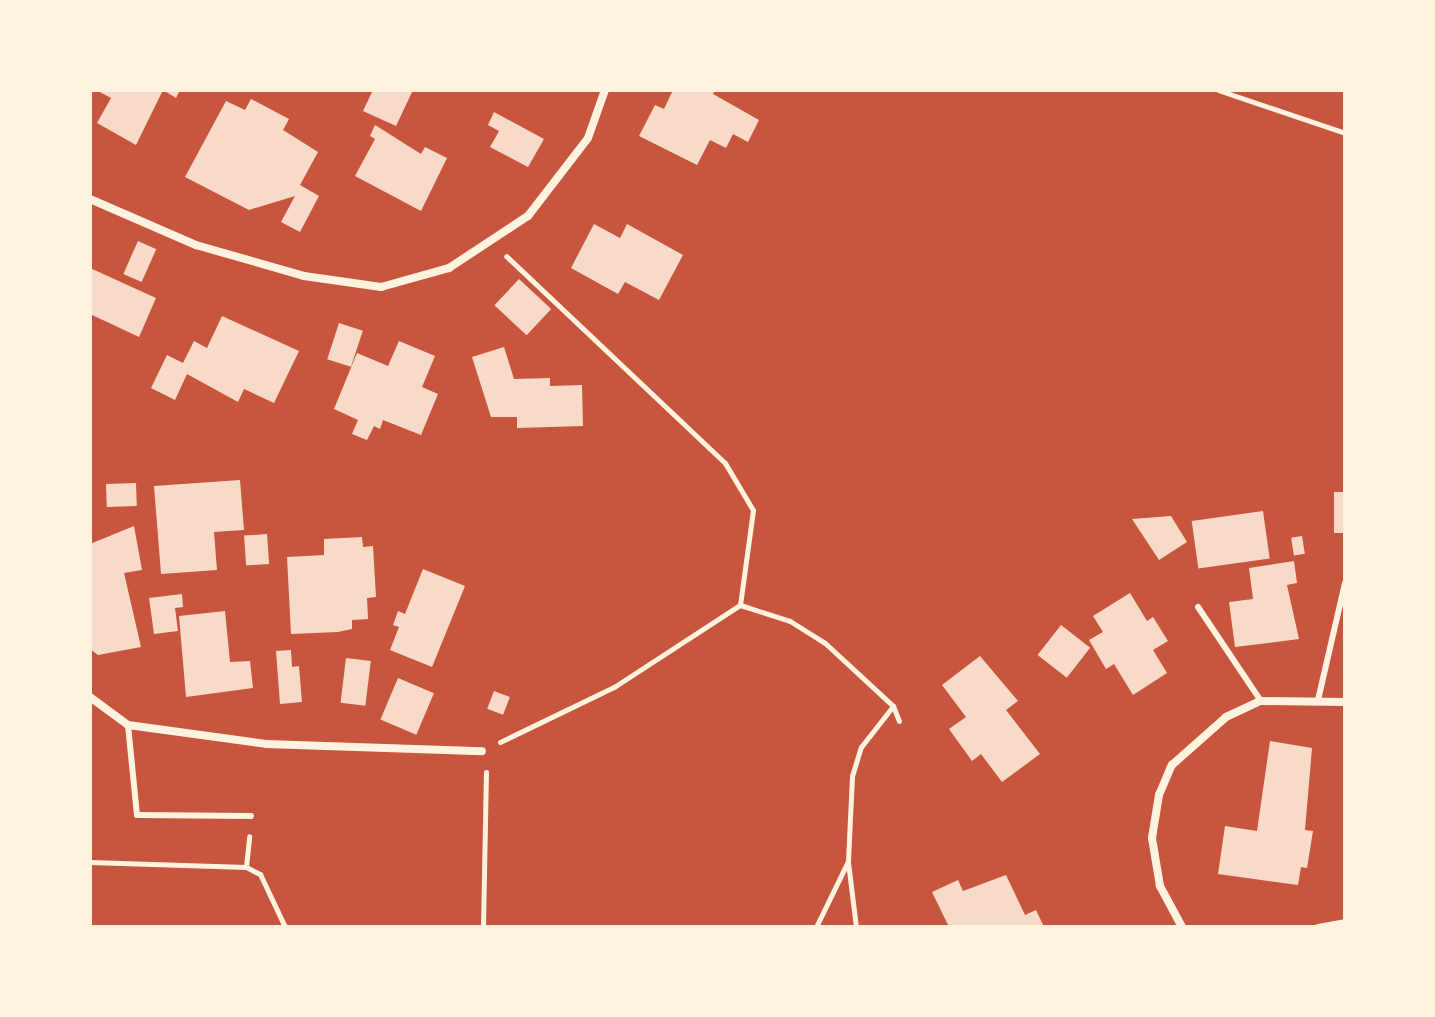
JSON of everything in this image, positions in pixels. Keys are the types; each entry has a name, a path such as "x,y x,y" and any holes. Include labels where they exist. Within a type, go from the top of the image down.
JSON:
{"street":[{"path":"90,199 196,245 304,276 381,287 449,268 492,243 528,216 561,179 588,138 605,90"},
{"path":"90,697 128,725 266,744 482,751"},
{"path":"1182,927 1160,886 1152,838 1159,795 1172,765 1197,739 1226,717 1261,701 1345,702"}],"lane":[{"path":"1318,700 1345,583"},
{"path":"1198,607 1261,701"},
{"path":"128,725 137,815 251,816"},
{"path":"1318,927 1345,922"}],"path":[{"path":"1218,90 1345,133"},
{"path":"483,927 489,792 482,751 614,687 740,605 753,510 725,463 492,243"},
{"path":"740,605 790,621 825,643 893,706 899,721"},
{"path":"856,927 848,861 852,776 861,747 893,706"},
{"path":"246,867 251,816"},
{"path":"816,927 848,861"},
{"path":"90,862 246,867 260,874 285,927"}],"building":[{"path":"96,90 163,90 136,145 97,123 111,98"},
{"path":"163,90 180,90 176,98"},
{"path":"373,90 413,90 396,126 363,111"},
{"path":"673,90 715,90 713,94 759,120 748,142 733,134 726,148 710,140 697,165 639,136 655,105 664,109"},
{"path":"251,99 289,119 283,130 318,152 300,185 319,196 300,232 281,222 295,196 249,210 185,177 226,101 245,110"},
{"path":"494,112 544,139 528,167 490,147 499,131 488,125"},
{"path":"375,125 421,154 425,147 447,158 421,211 355,176 375,139 370,136"},
{"path":"594,224 620,238 627,224 683,255 659,300 625,282 618,294 571,268"},
{"path":"138,241 156,249 142,282 123,274"},
{"path":"90,268 156,298 139,337 90,314"},
{"path":"519,279 551,309 527,335 494,305"},
{"path":"222,316 299,351 274,403 244,389 238,402 187,374 175,400 151,388 167,355 183,363 194,341 207,348"},
{"path":"339,323 363,331 351,367 327,359"},
{"path":"399,341 435,356 422,387 438,394 421,435 383,420 380,429 374,426 367,440 352,434 358,420 334,409 357,353 388,366"},
{"path":"504,347 514,379 550,378 550,386 582,385 583,426 517,428 517,417 491,417 472,357"},
{"path":"240,480 244,530 214,532 217,570 161,574 154,486"},
{"path":"136,483 137,506 107,507 106,484"},
{"path":"1334,492 1345,492 1345,533 1334,533"},
{"path":"1263,511 1270,559 1198,569 1192,521"},
{"path":"1171,516 1187,542 1159,560 1132,519"},
{"path":"134,526 142,570 124,573 141,647 98,655 90,649 90,544"},
{"path":"267,534 269,564 246,566 244,536"},
{"path":"1302,536 1305,554 1294,555 1291,538"},
{"path":"362,537 363,547 373,546 376,597 367,598 368,619 352,620 352,629 338,632 291,634 287,557 324,555 324,539"},
{"path":"1294,561 1297,583 1287,585 1299,639 1235,647 1229,602 1253,599 1249,568"},
{"path":"423,569 465,586 432,667 390,650 399,627 393,625 398,611 405,614"},
{"path":"1130,593 1147,621 1153,617 1168,641 1153,650 1167,673 1133,695 1114,664 1106,669 1089,640 1103,632 1093,616"},
{"path":"182,594 183,607 175,608 178,631 154,634 149,598"},
{"path":"225,611 230,662 250,661 253,688 186,697 179,616"},
{"path":"1061,625 1090,648 1067,678 1038,655"},
{"path":"291,650 292,667 299,666 302,702 280,704 276,651"},
{"path":"980,656 1018,701 1006,710 1040,754 1002,782 981,754 972,761 949,729 966,717 942,685"},
{"path":"346,658 371,661 365,706 341,703"},
{"path":"398,678 434,693 416,735 380,719"},
{"path":"494,691 510,697 503,715 487,709"},
{"path":"1270,741 1312,748 1305,830 1313,831 1307,868 1301,867 1298,885 1218,874 1225,826 1257,831"},
{"path":"1006,875 1025,915 1036,910 1044,927 949,927 932,892 958,880 963,891"}]}
